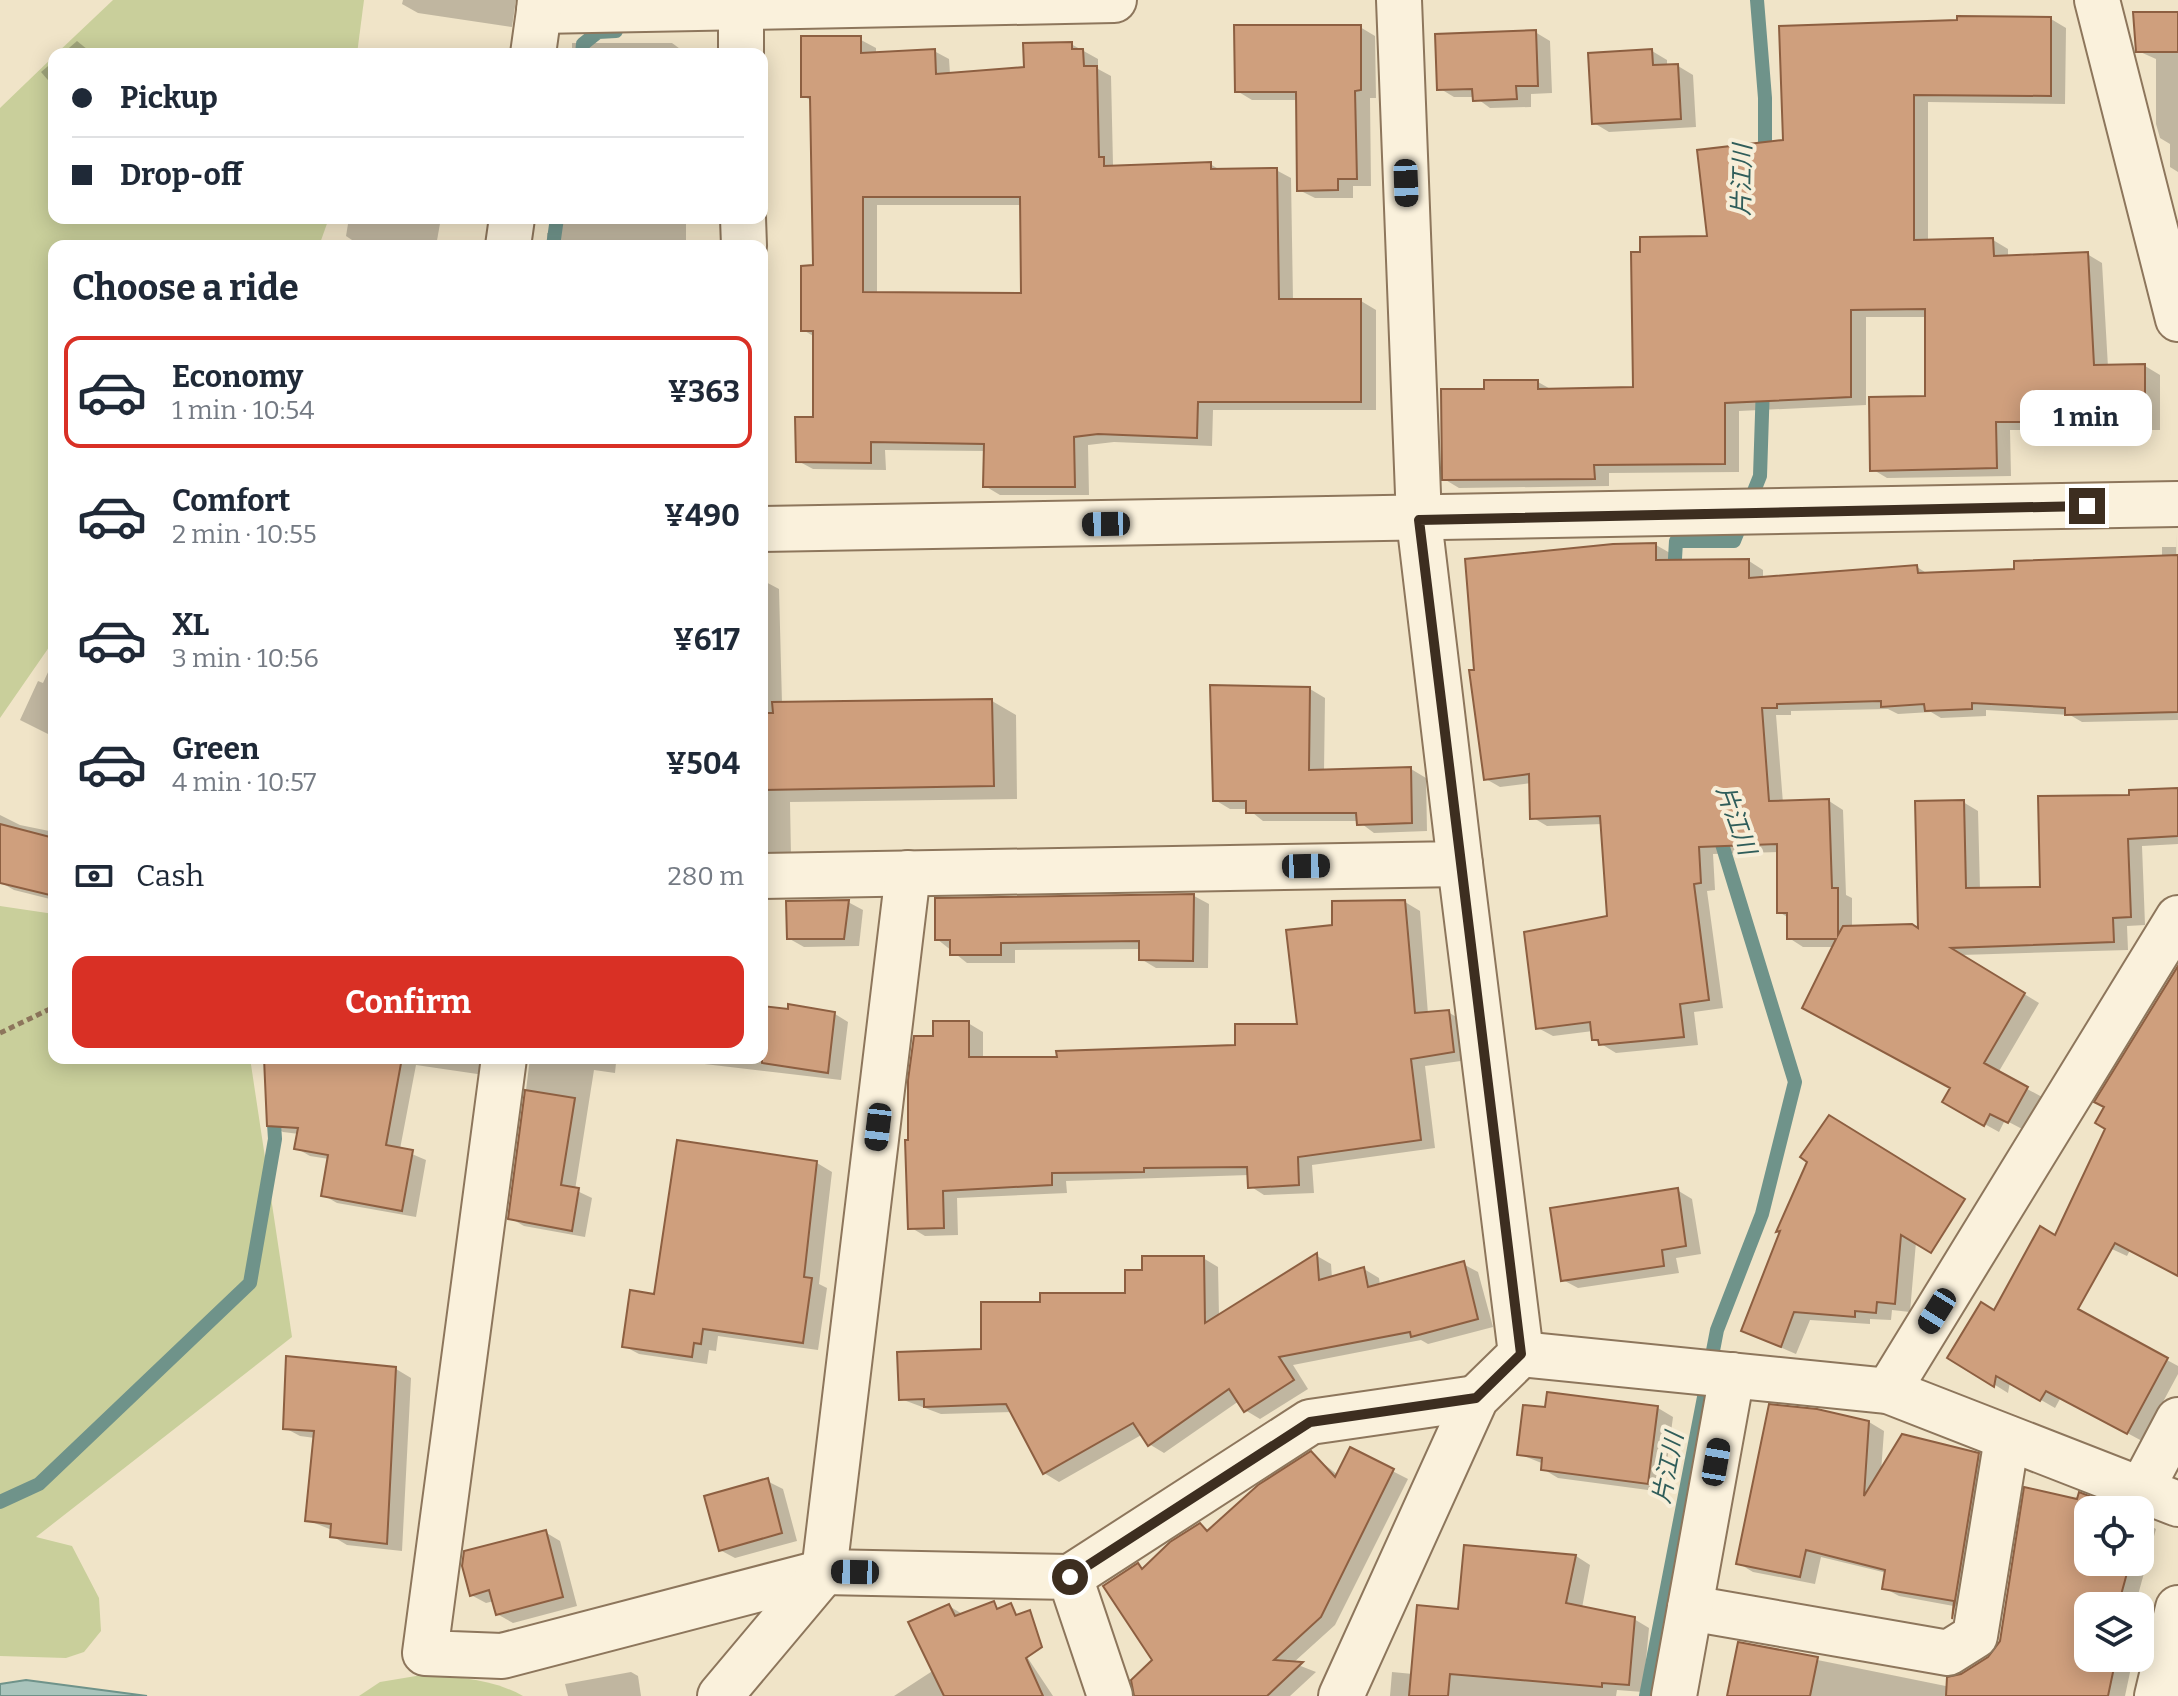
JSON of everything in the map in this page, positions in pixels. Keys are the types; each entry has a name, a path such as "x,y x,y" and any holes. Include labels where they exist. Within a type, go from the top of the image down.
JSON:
{"street":[{"path":"534,48 539,5 741,36 884,2 1017,4 1114,0"},
{"path":"1399,0 1419,520 1521,1354"},
{"path":"2097,0 2178,319"},
{"path":"768,529 1419,520 2178,504"},
{"path":"768,876 1460,864"},
{"path":"720,1696 824,1572 908,873"},
{"path":"1888,1391 2163,974 2178,918"},
{"path":"503,1064 425,1653 502,1656 824,1572 1070,1577 1310,1422 1476,1398"},
{"path":"1341,1696 1476,1398 1521,1354 1888,1391 2159,1497 2178,1420"},
{"path":"1674,1696 1732,1375"},
{"path":"1690,1608 1948,1653 1975,1636 2007,1438"},
{"path":"1070,1577 1110,1696"},
{"path":"2157,1696 2178,1608"}],"path":[{"path":"0,1033 48,1010"}],"green space":[{"path":"113,0 364,0 358,48 62,48"},
{"path":"48,62 48,224 327,224 321,240 48,240 48,649 0,718 0,108"},
{"path":"0,906 48,913 48,1064 251,1064 292,1337 36,1537 72,1546 99,1598 101,1631 84,1652 66,1658 0,1656"},
{"path":"416,1676 485,1682 523,1696 359,1696 380,1682"}],"water":[{"path":"26,1680 147,1696 0,1696 0,1684"}],"building":[{"path":"2133,12 2178,12 2178,52 2136,52"},
{"path":"1957,16 2051,17 2051,96 1914,95 1914,240 1993,238 1994,256 2088,252 2094,365 2145,364 2145,422 1996,422 1997,468 1870,471 1869,397 1925,396 1925,309 1851,310 1851,397 1725,403 1725,464 1594,465 1595,479 1442,480 1441,389 1484,389 1484,380 1538,380 1538,389 1633,387 1631,252 1640,252 1640,237 1707,236 1697,150 1783,140 1779,26 1957,20"},
{"path":"1234,25 1361,25 1361,90 1355,91 1357,179 1338,179 1338,190 1297,191 1296,92 1235,92"},
{"path":"1536,30 1538,86 1516,86 1517,99 1473,101 1472,89 1437,90 1435,34"},
{"path":"801,36 861,36 861,53 935,49 936,74 1024,67 1023,43 1072,42 1072,49 1083,49 1084,66 1097,66 1099,157 1104,157 1104,166 1211,162 1211,169 1277,168 1279,299 1361,299 1361,402 1198,402 1197,438 1098,434 1074,437 1075,487 983,487 984,444 871,442 871,463 796,462 795,417 813,417 813,331 801,331 801,266 813,265 810,97 801,97","holes":["863,197 1020,197 1021,293 863,292"]},
{"path":"1652,49 1653,65 1678,64 1681,119 1592,124 1588,53"},
{"path":"1656,543 1656,560 1749,559 1749,578 1917,565 1918,573 2014,569 2014,561 2178,555 2178,712 2065,715 2065,708 1972,703 1972,709 1925,711 1924,704 1881,707 1881,701 1777,704 1777,708 1762,708 1769,801 1829,799 1832,888 1838,888 1838,935 1843,926 1912,924 1918,928 1915,801 1964,800 1966,888 2040,887 2038,796 2129,795 2129,790 2178,788 2178,836 2128,839 2131,917 2113,918 2114,942 1951,948 2025,993 1984,1063 2028,1087 2008,1123 1990,1114 1984,1126 1942,1102 1950,1088 1802,1008 1836,939 1787,939 1787,913 1777,913 1777,844 1699,847 1701,883 1694,884 1709,1000 1680,1004 1684,1037 1599,1045 1598,1040 1592,1040 1590,1022 1536,1029 1524,932 1607,916 1600,816 1530,819 1529,774 1484,780 1469,670 1474,670 1465,559 1613,544"},
{"path":"1210,685 1310,687 1309,770 1411,767 1412,823 1357,825 1356,813 1246,813 1246,801 1213,801"},
{"path":"992,699 994,786 768,790 768,713 773,713 772,702"},
{"path":"0,824 48,836 48,895 0,883"},
{"path":"1194,894 1193,961 1139,960 1139,941 1001,943 1001,955 950,955 950,940 935,940 935,898"},
{"path":"849,900 844,939 787,939 786,901"},
{"path":"1405,900 1415,1013 1449,1010 1454,1052 1411,1059 1421,1140 1298,1157 1299,1185 1248,1188 1247,1167 1144,1168 1144,1172 1052,1173 1052,1185 943,1191 944,1228 908,1229 905,1140 908,1140 908,1080 914,1036 933,1036 933,1021 969,1021 969,1057 1057,1057 1056,1051 1235,1045 1235,1024 1297,1024 1286,930 1332,925 1332,901"},
{"path":"2178,966 2178,1276 2115,1243 2078,1309 2168,1358 2127,1434 2046,1391 2040,1401 1996,1376 1994,1387 1947,1358 1981,1302 1994,1310 2040,1226 2055,1235 2105,1129 2095,1123 2104,1107 2094,1102"},
{"path":"788,1004 835,1012 828,1073 768,1064 768,1007 788,1009"},
{"path":"264,1064 401,1064 386,1145 413,1150 402,1211 321,1196 328,1155 294,1149 298,1128 267,1126"},
{"path":"525,1090 575,1098 561,1185 579,1188 572,1231 508,1219"},
{"path":"1829,1115 1965,1199 1931,1253 1901,1235 1895,1304 1877,1302 1876,1313 1855,1311 1855,1317 1794,1312 1781,1347 1741,1331 1780,1231 1776,1232 1807,1162 1800,1157"},
{"path":"677,1140 817,1161 804,1277 812,1278 803,1343 703,1329 701,1344 694,1343 692,1357 622,1347 630,1290 654,1294"},
{"path":"1678,1188 1686,1246 1662,1250 1664,1266 1561,1281 1550,1208"},
{"path":"1317,1253 1319,1280 1364,1267 1368,1287 1464,1261 1478,1319 1411,1337 1410,1332 1279,1357 1294,1380 1244,1412 1229,1389 1148,1446 1133,1423 1043,1474 1006,1404 924,1407 924,1399 899,1400 897,1352 981,1349 981,1302 1040,1302 1040,1293 1125,1293 1125,1270 1142,1270 1142,1256 1204,1256 1205,1323"},
{"path":"286,1356 396,1367 387,1544 330,1537 331,1524 305,1521 314,1431 283,1429"},
{"path":"1547,1392 1658,1406 1648,1484 1541,1470 1542,1458 1517,1455 1523,1405 1545,1407"},
{"path":"1769,1404 1817,1409 1869,1421 1864,1496 1902,1434 1979,1453 1952,1619 1954,1601 1882,1589 1885,1570 1806,1550 1800,1577 1736,1564"},
{"path":"1350,1447 1394,1469 1321,1617 1274,1660 1303,1662 1267,1696 1134,1696 1131,1680 1152,1660 1103,1586 1138,1563 1142,1569 1170,1542 1200,1523 1207,1531 1258,1485 1311,1451 1335,1477"},
{"path":"768,1478 782,1533 719,1551 704,1496"},
{"path":"2024,1487 2074,1498 2074,1576 2126,1576 2122,1592 2074,1592 2074,1672 2113,1672 2108,1696 1946,1696 1947,1677 1961,1674 1988,1657 2000,1641"},
{"path":"546,1530 563,1597 496,1615 489,1590 470,1596 462,1566 464,1551"},
{"path":"1464,1545 1576,1555 1566,1603 1635,1617 1629,1685 1602,1683 1602,1687 1450,1674 1448,1696 1409,1696 1417,1605 1458,1609"},
{"path":"994,1601 997,1609 1011,1603 1016,1615 1030,1610 1042,1647 1026,1658 1043,1696 944,1696 908,1622 949,1604 955,1616"},
{"path":"1738,1642 1818,1657 1810,1696 1727,1696"}],"waterway":[{"name":"片江川","path":"1757,0 1765,98 1765,160"},
{"path":"583,48 583,44 598,32 616,31"},
{"path":"554,240 556,224"},
{"name":"片江川","path":"1674,576 1676,541 1734,541 1760,476 1763,384"},
{"name":"片江川","path":"1646,1696 1717,1330 1762,1214 1795,1082 1718,831"},
{"path":"0,1502 39,1484 250,1283 275,1139 273,1108"}],"route":[{"path":"1070,1577 1310,1422 1476,1398 1521,1354 1419,520 2087,506"}]}
